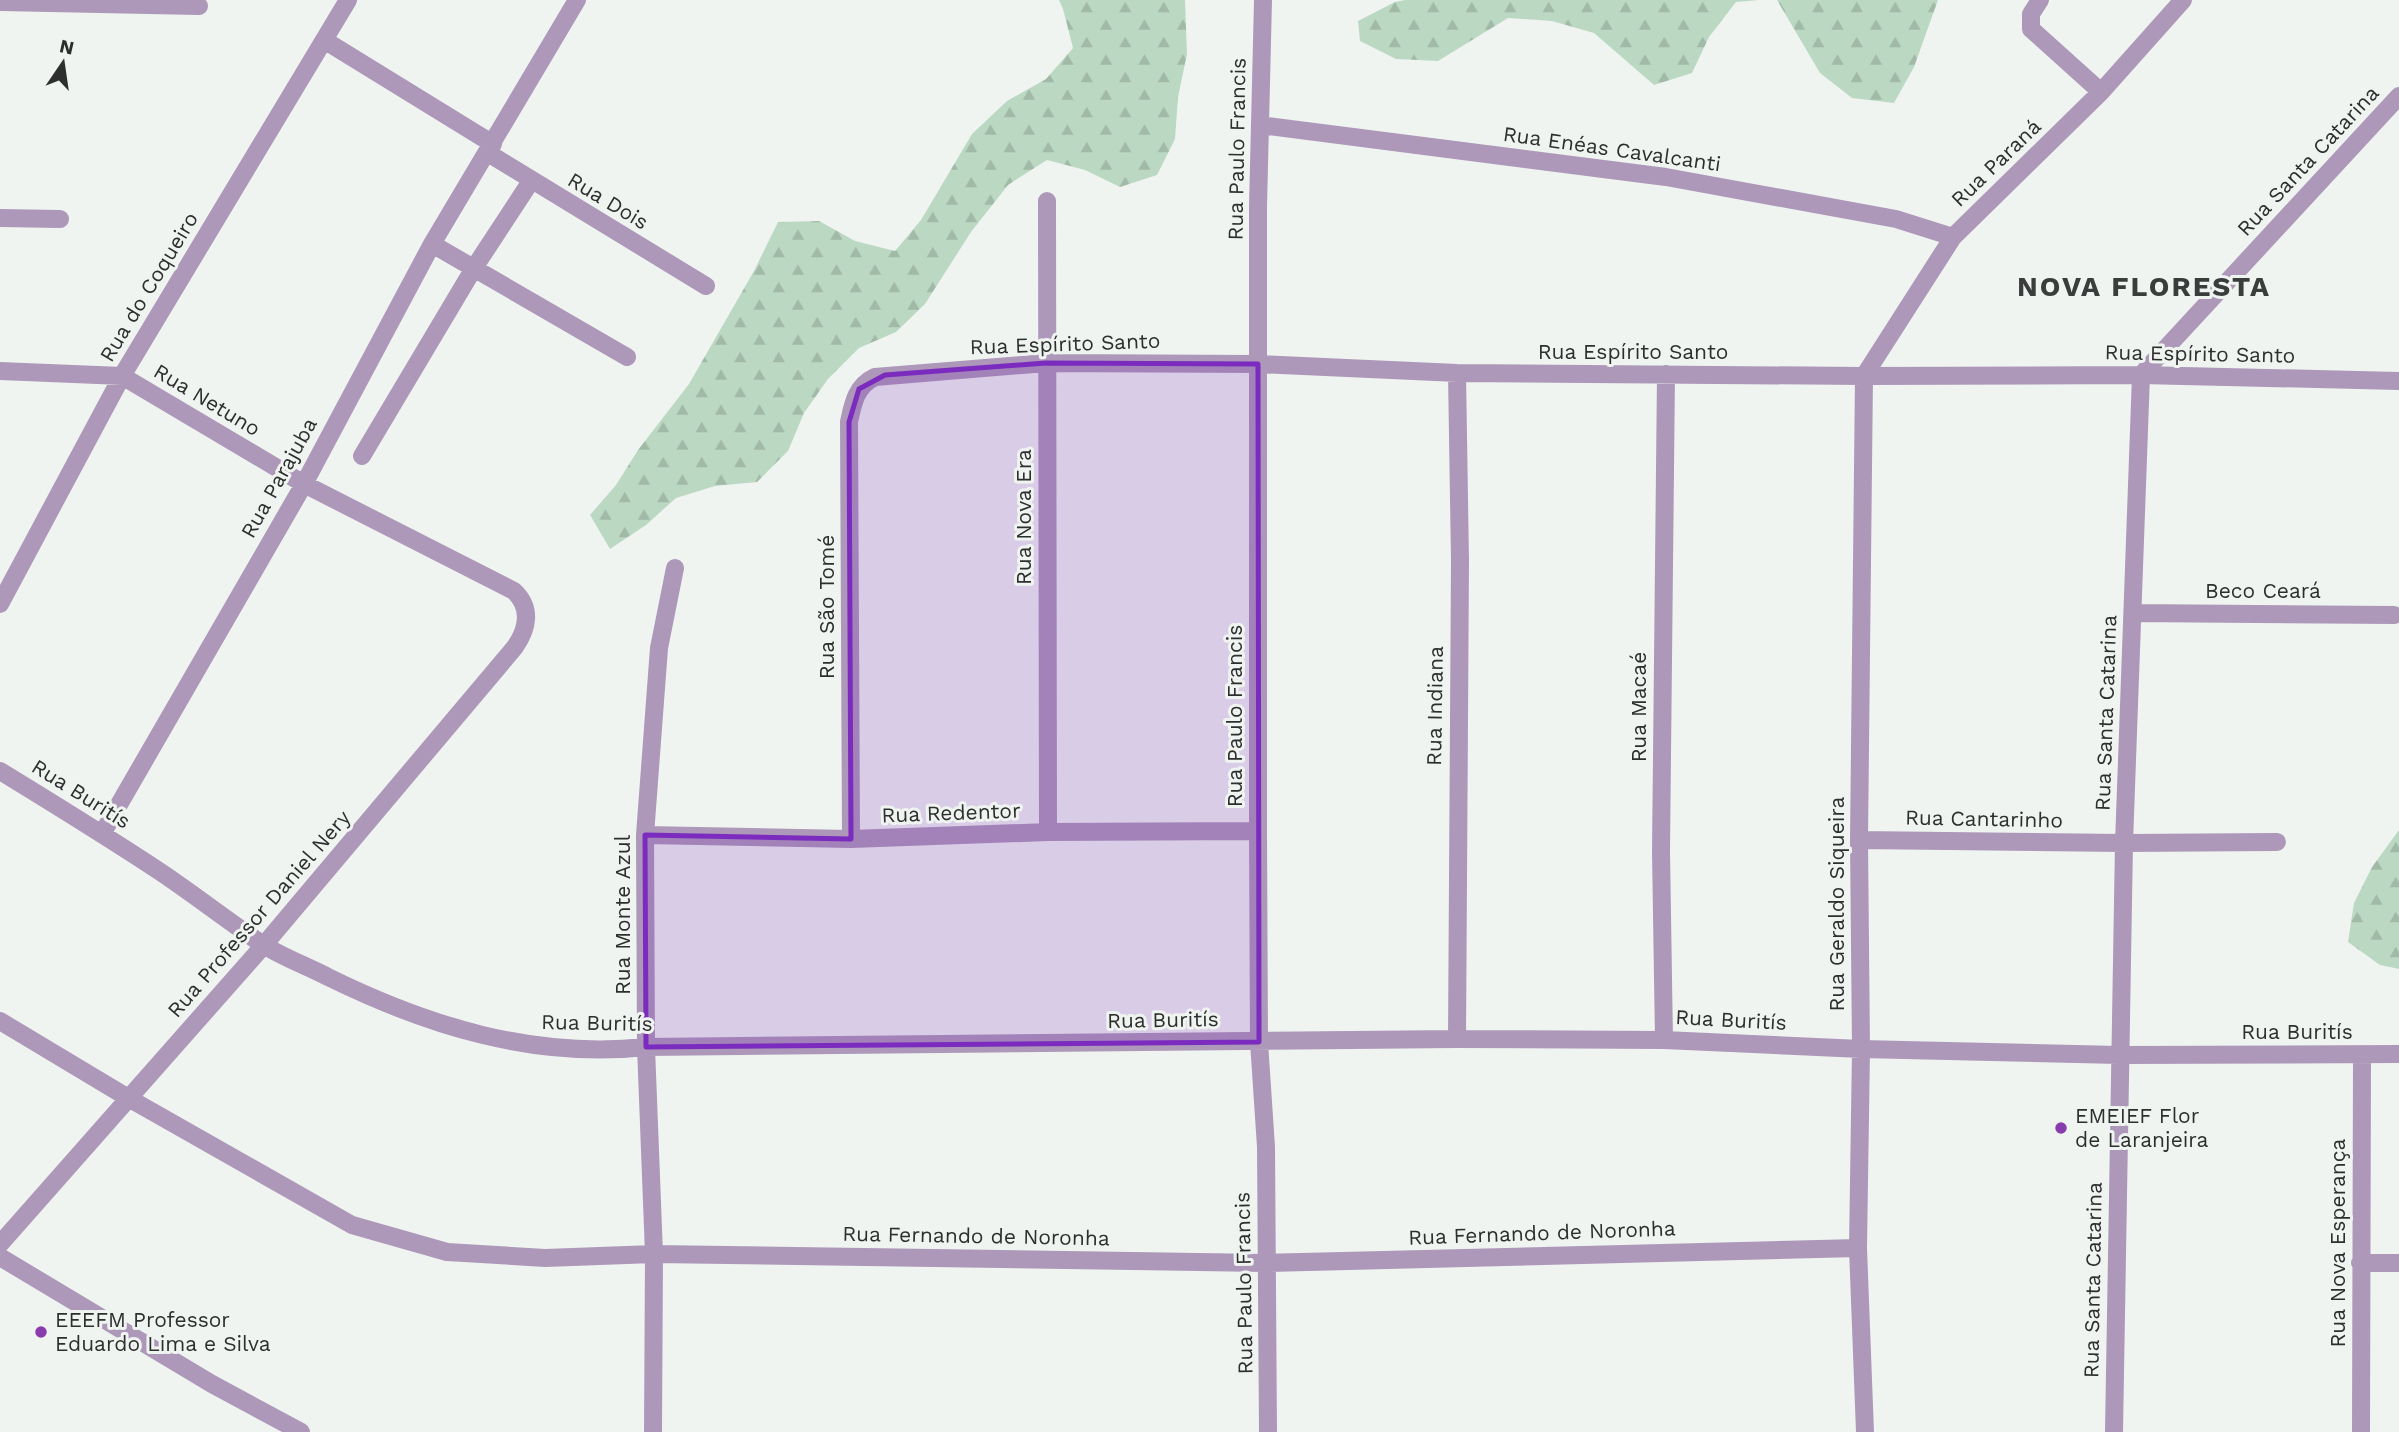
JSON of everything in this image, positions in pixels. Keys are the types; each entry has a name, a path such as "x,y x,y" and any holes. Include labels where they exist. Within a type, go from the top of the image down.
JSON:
{"street":[{"name":"Rua do Coqueiro","path":"0,604 122,376 348,0"},
{"name":"Rua Parajuba","path":"102,834 303,484 432,244 577,0"},
{"name":"Rua Paulo Francis","path":"1263,0 1258,364 1258,831 1259,1042 1266,1147 1268,1432"},
{"path":"2040,0 2031,14 2031,29 2101,92"},
{"name":"Rua Paraná","path":"1864,376 1953,237 2101,92 2182,0"},
{"path":"0,2 199,6"},
{"path":"324,40 490,148"},
{"name":"Rua Santa Catarina","path":"2114,1432 2124,844 2141,375 2399,96"},
{"name":"Rua Enéas Cavalcanti","path":"1260,125 1666,177 1896,219 1953,237"},
{"name":"Rua Dois","path":"490,148 531,181 706,286"},
{"path":"362,456 474,268 531,181"},
{"name":"Rua Nova Era","path":"1047,201 1048,832"},
{"path":"0,218 60,219"},
{"path":"432,244 627,357"},
{"name":"Rua Espírito Santo","path":"867,381 885,375 1046,363 1258,364 1457,373 2141,375 2399,381"},
{"name":"Rua Netuno","path":"0,372 122,376 303,484 514,592 523,601"},
{"name":"Rua Indiana","path":"1457,373 1460,561 1457,1040"},
{"name":"Rua Macaé","path":"1664,1040 1661,837 1666,374"},
{"name":"Rua Geraldo Siqueira","path":"1864,376 1858,1248 1865,1432"},
{"name":"Rua São Tomé","path":"851,839 849,422 854,400 867,381"},
{"name":"Rua Monte Azul","path":"653,1432 654,1254 646,1047 645,835 659,648 675,568"},
{"name":"Rua Professor Daniel Nery","path":"0,1244 264,945 516,647 522,638 527,620 523,601"},
{"name":"Beco Ceará","path":"2133,613 2394,615"},
{"name":"Rua Buritís","path":"0,771 102,834 264,945 392,1007 466,1032 506,1042 539,1046 620,1050 646,1047 1664,1040 1861,1049 2119,1055 2399,1054"},
{"name":"Rua Redentor","path":"645,835 851,839 1048,832 1258,831"},
{"name":"Rua Cantarinho","path":"1859,840 2124,844 2277,842"},
{"name":"Rua Fernando de Noronha","path":"0,1021 352,1226 447,1252 545,1258 654,1254 1265,1263 1858,1248"},
{"name":"Rua Nova Esperança","path":"2361,1432 2362,1055"},
{"path":"0,1257 212,1384 301,1432"},
{"path":"2360,1263 2399,1263"}],"highlighted area":[{"path":"1046,363 1258,364 1259,1042 646,1047 645,835 851,839 849,422 859,389 885,375"}],"green space":[{"path":"1059,0 1185,0 1187,54 1178,97 1175,139 1157,175 1120,187 1085,170 1047,160 1008,185 971,232 925,304 896,332 859,348 828,379 804,413 788,451 757,482 715,486 676,498 646,525 610,549 590,515 616,485 638,450 689,384 754,271 778,222 819,221 855,241 895,251 921,220 972,134 1007,101 1046,79 1073,48"},
{"path":"1759,0 1736,2 1709,37 1692,73 1654,85 1594,33 1552,21 1508,18 1438,61 1396,59 1360,41 1358,21 1395,2"},
{"path":"1777,0 1938,0 1914,67 1894,103 1852,98 1820,73"},
{"path":"2399,830 2399,969 2380,965 2348,942 2354,903 2372,867"}],"place":[{"name":"EMEIEF Flor de Laranjeira","path":"2061,1128"},
{"name":"EEEFM Professor Eduardo Lima e Silva","path":"41,1332"}],"district":[{"name":"NOVA FLORESTA","path":"2144,286"}]}
